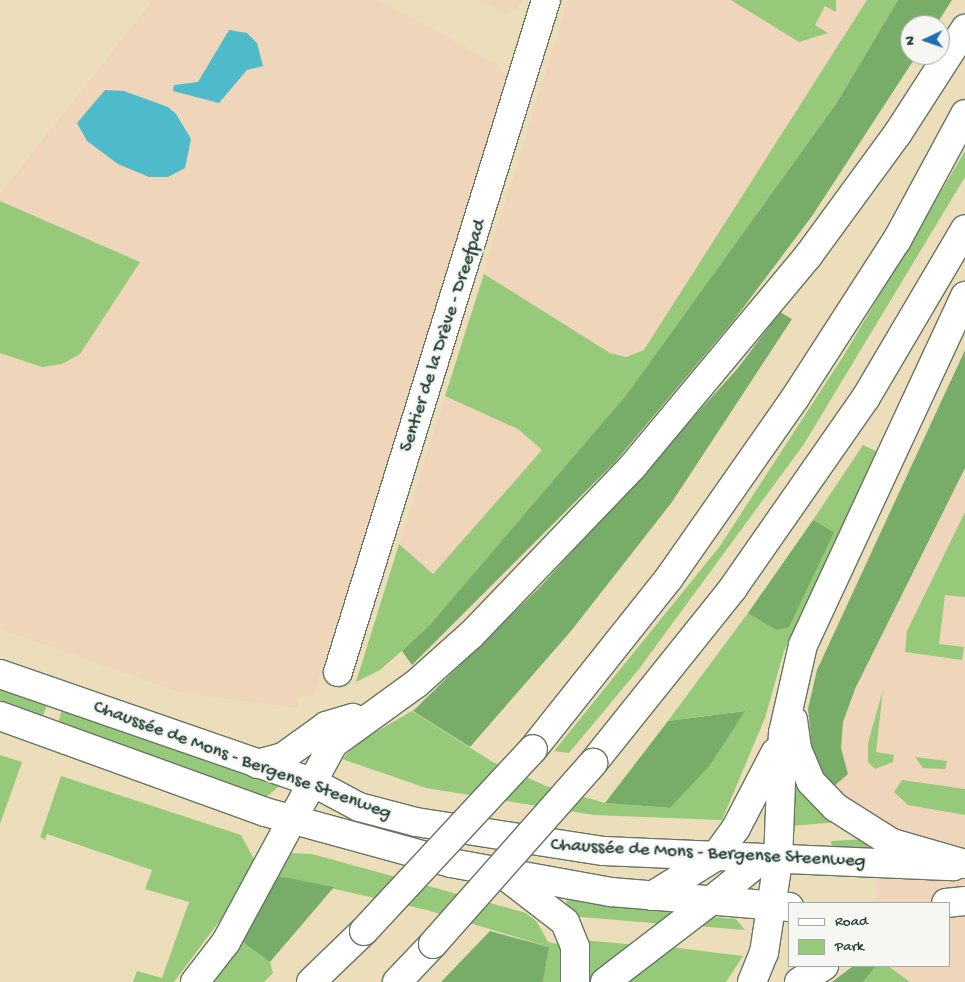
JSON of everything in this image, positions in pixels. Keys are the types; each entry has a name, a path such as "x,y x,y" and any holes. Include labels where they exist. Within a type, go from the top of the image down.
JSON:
{"main road":[{"name":"Sentier de la Drève - Dreefpad","path":"338,672 546,0"},
{"path":"196,982 226,942 314,783 333,744 374,711 416,684 472,634 633,466 808,256 898,132 965,29"},
{"path":"311,982 364,931 533,749 669,578 795,398 897,240 965,114"},
{"path":"398,982 593,762 733,588 864,399 965,229"},
{"path":"752,982 779,907 769,861 782,733 789,696 803,644 965,296"},
{"name":"Chaussée de Mons - Bergense Steenweg","path":"0,674 314,783 359,807 479,834 565,847 769,861 965,865"},
{"path":"789,696 797,750 811,782 823,796 878,836 965,865"},
{"path":"257,764 283,757 326,726 374,711"},
{"name":"Chaussée de Mons - Bergense Steenweg","path":"0,716 293,819 504,875 708,903 779,907"},
{"path":"652,896 715,857 770,768 782,733"},
{"path":"605,982 708,903 769,861"},
{"path":"504,875 565,922 575,947 575,982"},
{"path":"950,903 965,901"},
{"path":"799,982 822,967"}],"shaded area":[{"path":"153,0 379,0 495,63 508,77 314,695 299,697 297,708 182,693 0,629 0,194"},
{"path":"478,0 522,0 518,8 506,14"},
{"path":"568,0 898,0 836,104 627,394 402,651 356,682"},
{"path":"965,468 965,982 863,982 875,967 950,967 950,902 877,902 872,819 830,790 848,774 841,748 843,722 855,689"}],"green space":[{"path":"731,0 836,0 836,12 825,6 815,25 828,33 799,42"},
{"path":"867,0 898,0 836,104 627,394 430,626 380,670 356,682 399,544 433,574 542,450 518,429 445,396 484,274 610,353 626,357 644,350"},
{"path":"898,0 952,0 942,15 900,15 900,65 910,65 812,216 734,320 615,462 412,665 402,651 430,625 627,394 836,104"},
{"path":"965,151 965,177 804,444 639,669 569,753 554,751 720,546 844,355"},
{"path":"0,201 140,262 80,354 62,364 42,367 0,353"},
{"path":"780,312 792,319 672,502 571,631 470,747 413,711 541,586 738,368"},
{"path":"965,350 965,468 855,689 843,722 841,748 848,774 831,789 812,748 808,709 817,670"},
{"path":"863,445 878,452 784,651 765,718 722,820 594,815 426,788 342,759 357,743 412,711 491,761 546,786 605,803 670,808 744,711 668,721 748,613 776,630 834,532 813,520"},
{"path":"965,512 965,597 945,595 939,644 964,647 962,660 905,652 907,631"},
{"path":"813,520 834,532 789,627 776,630 748,613"},
{"path":"0,685 47,705 42,718 0,705"},
{"path":"883,690 876,752 894,755 893,762 875,769 868,762 868,743"},
{"path":"62,710 283,783 265,798 58,723"},
{"path":"745,711 710,765 670,808 605,803 668,721"},
{"path":"0,755 22,762 0,824"},
{"path":"915,757 947,761 945,769 923,768"},
{"path":"792,774 840,822 791,826"},
{"path":"61,776 241,835 255,861 224,915 174,982 133,982 137,971 162,978 189,902 145,889 152,870 47,834 45,840 40,837"},
{"path":"902,780 965,789 965,815 908,805 894,792"},
{"path":"867,839 875,848 832,849 831,841"},
{"path":"288,853 312,854 526,913 537,922 548,942 567,946 563,982 543,982 549,947 427,910 278,876"},
{"path":"278,876 334,887 270,962 240,940"},
{"path":"568,896 671,911 675,914 664,924 570,916 565,909"},
{"path":"712,917 736,919 745,930 697,926"},
{"path":"490,931 549,947 543,982 441,982"},
{"path":"240,940 270,962 273,973 264,982 210,982"},
{"path":"583,940 637,945 591,982 583,982"},
{"path":"670,947 743,956 726,982 625,982"},
{"path":"852,967 875,967 863,982 832,982"},
{"path":"875,967 889,967 910,982 863,982"}],"water":[{"path":"229,30 247,33 257,43 263,66 247,70 219,103 173,91 174,85 198,82"},
{"path":"105,90 124,91 168,107 176,114 191,139 185,168 168,177 149,177 118,164 87,141 77,123"}]}
